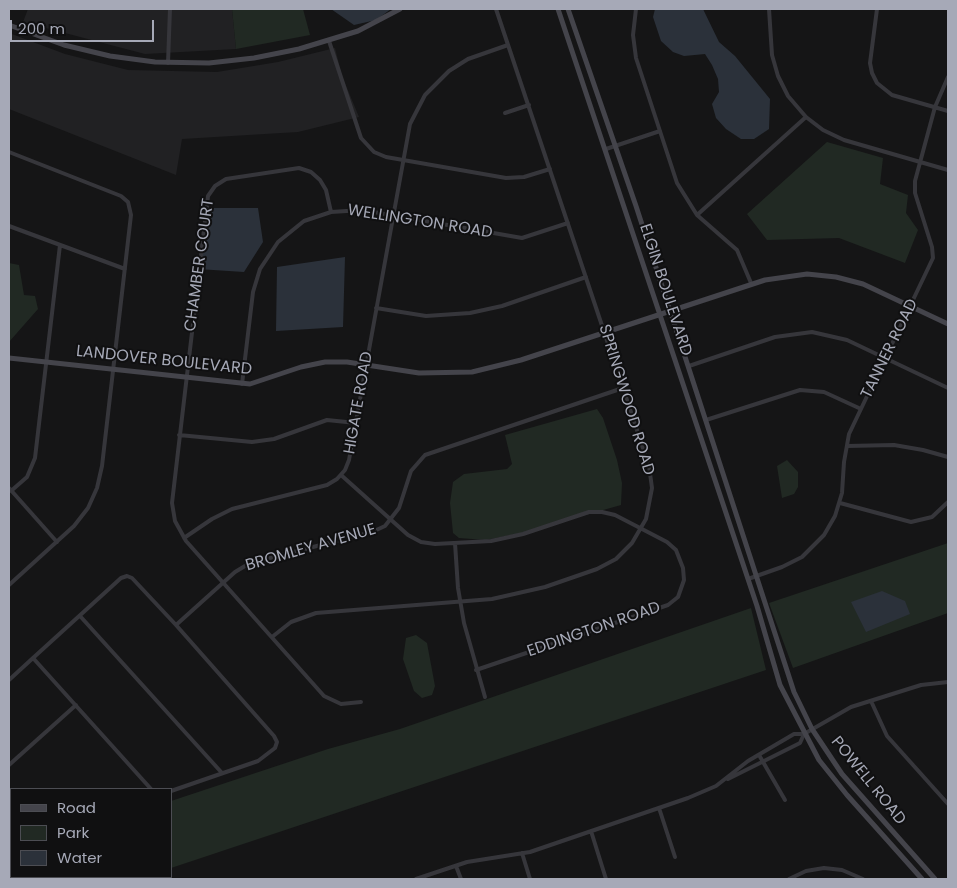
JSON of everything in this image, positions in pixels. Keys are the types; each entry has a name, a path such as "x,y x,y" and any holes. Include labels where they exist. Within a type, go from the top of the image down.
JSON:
{"main road":[{"path":"9,25 87,51 132,60 168,63 209,63 254,58 329,40 374,23 400,9"},
{"name":"ELGIN BOULEVARD","path":"558,9 748,579"},
{"name":"ELGIN BOULEVARD","path":"568,9 616,145 757,576"},
{"name":"LANDOVER BOULEVARD","path":"9,358 242,384 257,383 313,364 336,362 419,373 472,372 513,363 751,284 793,275 836,277 863,284 948,324"},
{"name":"POWELL ROAD","path":"757,576 782,662 812,729 842,774 935,879"},
{"name":"POWELL ROAD","path":"748,579 780,686 804,734 832,778 922,879"}],"street":[{"path":"168,63 170,9"},
{"name":"SPRINGWOOD ROAD","path":"272,637 291,622 316,613 460,601 528,592 597,570 625,552 642,528 650,508 651,476 605,332 496,9"},
{"path":"636,9 633,35 636,58 677,184 697,215 737,250 751,284"},
{"path":"769,9 772,50 778,76 788,96 806,117 824,130 844,140 948,170"},
{"path":"877,9 870,63 874,78 881,88 892,95 948,111"},
{"path":"329,40 361,138 374,152 402,160 506,178 524,177 550,169"},
{"path":"392,216 402,160 414,114 432,85 458,64 508,45"},
{"name":"TANNER ROAD","path":"748,579 792,562 810,550 831,525 840,503 846,446 861,409 931,264 933,253 915,193 915,181 935,107 948,77"},
{"path":"505,113 529,105"},
{"path":"697,215 806,117"},
{"path":"606,149 660,131"},
{"path":"9,152 125,199 131,215 102,466 97,488 81,518 9,585"},
{"name":"CHAMBER COURT","path":"331,212 324,185 316,175 306,169 292,168 233,177 215,186 206,203 172,503 176,521 184,538 330,700 347,705 361,702"},
{"name":"WELLINGTON ROAD","path":"242,384 253,292 265,259 278,242 294,227 314,216 351,210 516,237 529,236 568,223"},
{"name":"HIGATE ROAD","path":"184,538 212,519 232,509 327,485 341,475 349,460 392,216"},
{"path":"9,226 125,269"},
{"path":"57,542 10,489 27,477 33,464 60,245"},
{"path":"376,308 426,316 470,313 502,306 586,277"},
{"path":"689,366 775,337 799,333 836,336 948,388"},
{"name":"BROMLEY AVENUE","path":"176,625 223,583 250,563 372,532 391,520 398,508 411,471 426,455 623,388"},
{"path":"706,420 800,390 824,392 861,409"},
{"path":"179,435 252,442 274,439 327,420 356,422"},
{"path":"846,446 894,445 948,457"},
{"name":"EDDINGTON ROAD","path":"341,475 408,535 421,542 455,544 506,538 595,512 615,515 642,528 667,542 679,556 684,580 681,592 673,601 662,608 476,670"},
{"path":"840,503 911,522 932,517 948,502"},
{"path":"455,544 460,601 476,670 485,697"},
{"path":"9,680 121,578 127,576 132,578 176,625 277,742 274,748 258,761 172,791"},
{"path":"80,616 222,773"},
{"path":"33,658 150,788"},
{"path":"726,780 742,765 794,734 804,734 850,707 921,685 948,682"},
{"path":"872,701 887,736 948,804"},
{"path":"9,765 76,705"},
{"path":"416,879 479,860 522,853 703,793 800,743 804,734"},
{"path":"759,755 785,800"},
{"path":"659,808 675,857"},
{"path":"870,822 878,815"},
{"path":"591,831 606,879"},
{"path":"522,853 530,879"},
{"path":"456,866 461,879"},
{"path":"789,879 806,871 824,868 842,870 863,879"}],"shaded area":[{"path":"28,9 232,9 236,49 145,54 23,22"},
{"path":"9,33 65,54 128,70 217,72 278,62 335,48 342,76 359,117 298,132 182,139 176,175 9,109"}],"green space":[{"path":"232,9 303,9 310,35 236,49"},
{"path":"827,142 883,158 880,184 908,195 906,213 918,230 905,263 839,238 767,240 747,214"},
{"path":"9,263 19,265 24,295 35,296 38,309 9,342"},
{"path":"597,409 603,418 617,460 622,483 621,505 522,533 485,540 459,538 453,533 450,503 453,482 464,474 507,469 512,464 505,435"},
{"path":"787,460 798,472 798,487 794,494 782,498 777,466"},
{"path":"948,543 948,613 793,668 769,603"},
{"path":"751,608 766,670 172,868 172,801 328,749 400,729"},
{"path":"416,635 427,643 435,686 432,695 422,698 414,691 403,659 406,638"},
{"path":"9,854 10,878 141,878 9,879"}],"water":[{"path":"331,9 391,9 376,20 354,25"},
{"path":"655,9 703,9 719,42 735,56 770,99 769,129 754,139 741,139 726,129 716,118 712,104 719,92 718,79 712,65 705,54 684,56 673,52 661,41 653,17"},
{"path":"209,208 258,208 263,242 244,272 198,269"},
{"path":"345,257 343,327 276,331 277,267"},
{"path":"882,591 905,601 910,614 866,632 851,602"}]}
